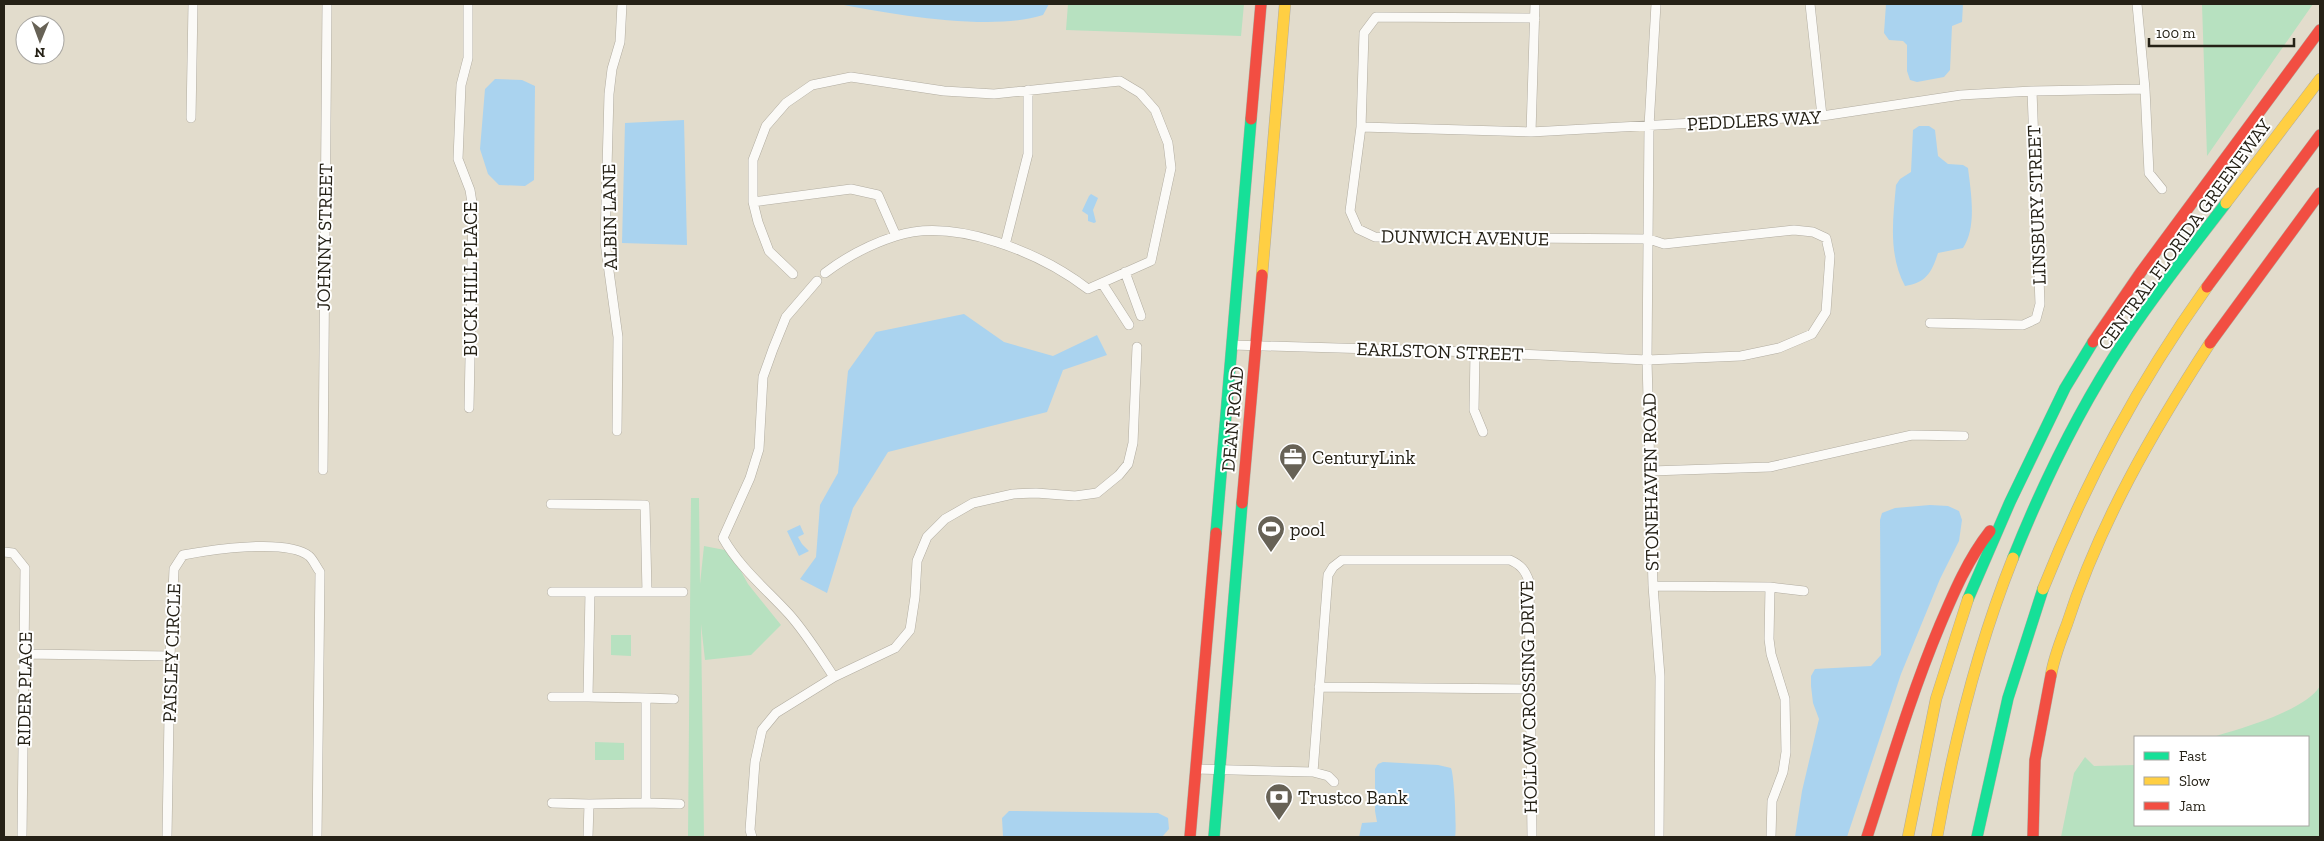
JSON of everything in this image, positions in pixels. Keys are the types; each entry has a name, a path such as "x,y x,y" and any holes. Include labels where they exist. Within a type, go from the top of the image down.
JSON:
{"main road":[{"name":"DEAN ROAD","path":"1190,837 1261,4"},
{"name":"DEAN ROAD","path":"1214,837 1285,4"},
{"path":"1908,837 1924,747 1941,679 1971,590 2000,521 2083,356 2173,229 2320,31"},
{"name":"CENTRAL FLORIDA GREENEWAY","path":"1937,837 1947,774 1964,700 1980,647 2012,558 2042,490 2083,411 2119,349 2194,244 2320,79"},
{"path":"1977,837 1998,735 2030,624 2060,546 2107,446 2155,364 2214,279 2320,135"},
{"path":"2032,837 2035,760 2052,670 2075,598 2108,520 2172,401 2224,322 2320,193"},
{"path":"1868,837 1907,713 1942,621 1977,547 2000,521"}],"street":[{"path":"191,118 193,4"},
{"name":"JOHNNY STREET","path":"323,470 327,4"},
{"name":"BUCK HILL PLACE","path":"468,4 468,58 460,85 458,159 470,190 473,209 469,408"},
{"name":"ALBIN LANE","path":"617,431 618,338 605,242 609,94 612,69 620,42 622,4"},
{"path":"1531,132 1535,4"},
{"name":"STONEHAVEN ROAD","path":"1656,4 1649,126 1647,360 1653,586 1660,676 1659,837"},
{"path":"1810,4 1822,116"},
{"path":"2137,4 2145,89 2148,173 2162,189"},
{"name":"DUNWICH AVENUE","path":"1535,18 1376,18 1364,32 1361,127 1350,210 1358,229 1375,237 1649,239 1664,244 1794,230 1812,232 1826,238 1830,256 1826,312 1812,334 1779,348 1741,356 1647,360"},
{"path":"793,274 769,251 753,202 753,160 766,126 786,103 812,85 851,77 944,91 994,94 1120,81 1140,93 1155,110 1168,143 1171,168 1151,261 1088,289 1037,258 1004,245 959,233 920,232 896,236 844,259 825,273"},
{"name":"PEDDLERS WAY","path":"1361,127 1531,132 1822,116 1961,95 2032,91 2145,89"},
{"path":"1004,245 1028,154 1028,90"},
{"name":"LINSBURY STREET","path":"1930,324 2023,325 2036,319 2040,304 2032,91"},
{"path":"753,202 852,189 878,195 896,236"},
{"path":"1125,272 1141,316"},
{"path":"817,281 786,317 773,349 763,377 759,449 750,478 723,538 730,551 750,575 790,615 834,677"},
{"path":"1102,283 1129,325"},
{"name":"EARLSTON STREET","path":"1232,345 1475,352 1647,360"},
{"path":"752,837 755,762 762,730 776,713 834,677 896,648 910,630 916,597 917,561 927,537 945,518 973,503 1013,494 1036,493 1075,496 1097,493 1119,475 1128,464 1133,443 1137,347"},
{"path":"1475,352 1474,410 1483,432"},
{"path":"1651,471 1770,467 1912,435 1964,436"},
{"path":"550,504 645,505 647,592"},
{"name":"PAISLEY CIRCLE","path":"167,837 170,656 174,569 182,555 217,548 266,547 291,549 309,556 320,572 317,837"},
{"name":"RIDER PLACE","path":"4,552 13,553 25,568 22,837"},
{"name":"HOLLOW CROSSING DRIVE","path":"1313,772 1328,575 1333,567 1342,560 1510,560 1525,570 1529,581 1532,837"},
{"path":"1653,586 1770,587 1804,591"},
{"path":"1770,587 1769,639 1771,654 1785,699 1786,752 1783,772 1772,802 1771,837"},
{"path":"552,592 683,592"},
{"path":"588,698 590,592"},
{"path":"24,654 170,656"},
{"path":"1319,687 1530,689"},
{"path":"552,697 674,699"},
{"path":"646,698 646,803"},
{"path":"1196,769 1313,772 1328,776 1334,782"},
{"path":"552,803 680,804"},
{"path":"588,837 589,804"}],"green space":[{"path":"1068,4 1244,4 1241,36 1066,30"},
{"path":"2202,4 2313,4 2207,156"},
{"path":"691,498 699,498 700,584 704,546 730,551 748,584 781,625 751,655 705,660 701,624 704,837 688,837"},
{"path":"611,635 631,635 631,656 611,655"},
{"path":"2320,686 2320,837 2061,837 2074,773 2085,757 2094,766 2134,765 2134,826 2309,826 2309,736 2216,736 2271,718 2287,711 2312,695"},
{"path":"595,742 624,743 624,760 595,760"}],"water":[{"path":"838,4 1049,4 1043,15 1022,20 970,22 941,20"},
{"path":"1886,4 1963,4 1962,22 1952,26 1950,70 1944,77 1917,82 1910,80 1907,71 1907,45 1903,41 1889,40 1884,33"},
{"path":"495,79 522,80 535,86 534,180 525,186 499,185 488,174 480,149 485,89"},
{"path":"684,120 687,245 622,243 625,123"},
{"path":"1919,126 1929,126 1935,130 1938,156 1948,164 1963,165 1968,168 1972,220 1963,248 1938,253 1927,276 1918,282 1905,286 1896,262 1894,249 1893,223 1896,185 1900,179 1911,172 1913,130"},
{"path":"1091,194 1098,198 1093,210 1096,222 1094,223 1088,221 1088,215 1082,211"},
{"path":"964,314 1004,342 1053,356 1097,335 1107,355 1063,370 1047,412 888,452 853,508 827,593 800,579 816,557 820,505 838,473 848,371 876,332"},
{"path":"1930,505 1948,506 1959,511 1962,520 1959,541 1940,579 1901,674 1847,837 1795,837 1802,791 1819,719 1813,703 1811,676 1815,669 1871,666 1881,655 1880,520 1882,513 1895,508"},
{"path":"800,525 804,534 798,537 809,551 799,556 787,531"},
{"path":"1383,762 1438,765 1451,768 1455,802 1455,837 1359,837 1362,823 1377,822 1375,811 1375,769 1378,764"},
{"path":"1009,811 1158,813 1168,818 1169,829 1162,837 1009,837 1003,836 1002,818"}],"traffic: fast":[{"path":"1216,533 1251,119"},
{"path":"2013,558 2063,447 2092,393 2148,306 2226,203"},
{"path":"1968,599 2010,502 2065,388 2093,342"},
{"path":"1214,837 1242,503"},
{"path":"1977,837 2008,698 2043,589"}],"traffic: slow":[{"path":"1262,275 1285,4"},
{"path":"2226,203 2320,79"},
{"path":"2043,589 2077,509 2136,396 2207,287"},
{"path":"2051,675 2080,587 2111,514 2148,444 2210,343"},
{"path":"1937,837 1968,695 1988,626 2013,558"},
{"path":"1908,837 1936,699 1968,599"}],"traffic: jam":[{"path":"1251,119 1261,4"},
{"path":"2093,342 2141,272 2320,30"},
{"path":"2207,287 2320,135"},
{"path":"2210,343 2320,193"},
{"path":"1242,503 1262,275"},
{"path":"1867,837 1901,730 1929,651 1962,576 1990,531"},
{"path":"1190,837 1216,533"},
{"path":"2033,837 2035,760 2051,675"}],"place":[{"name":"CenturyLink","path":"1293,481"},
{"name":"pool","path":"1271,553"},
{"name":"Trustco Bank","path":"1279,821"}]}
